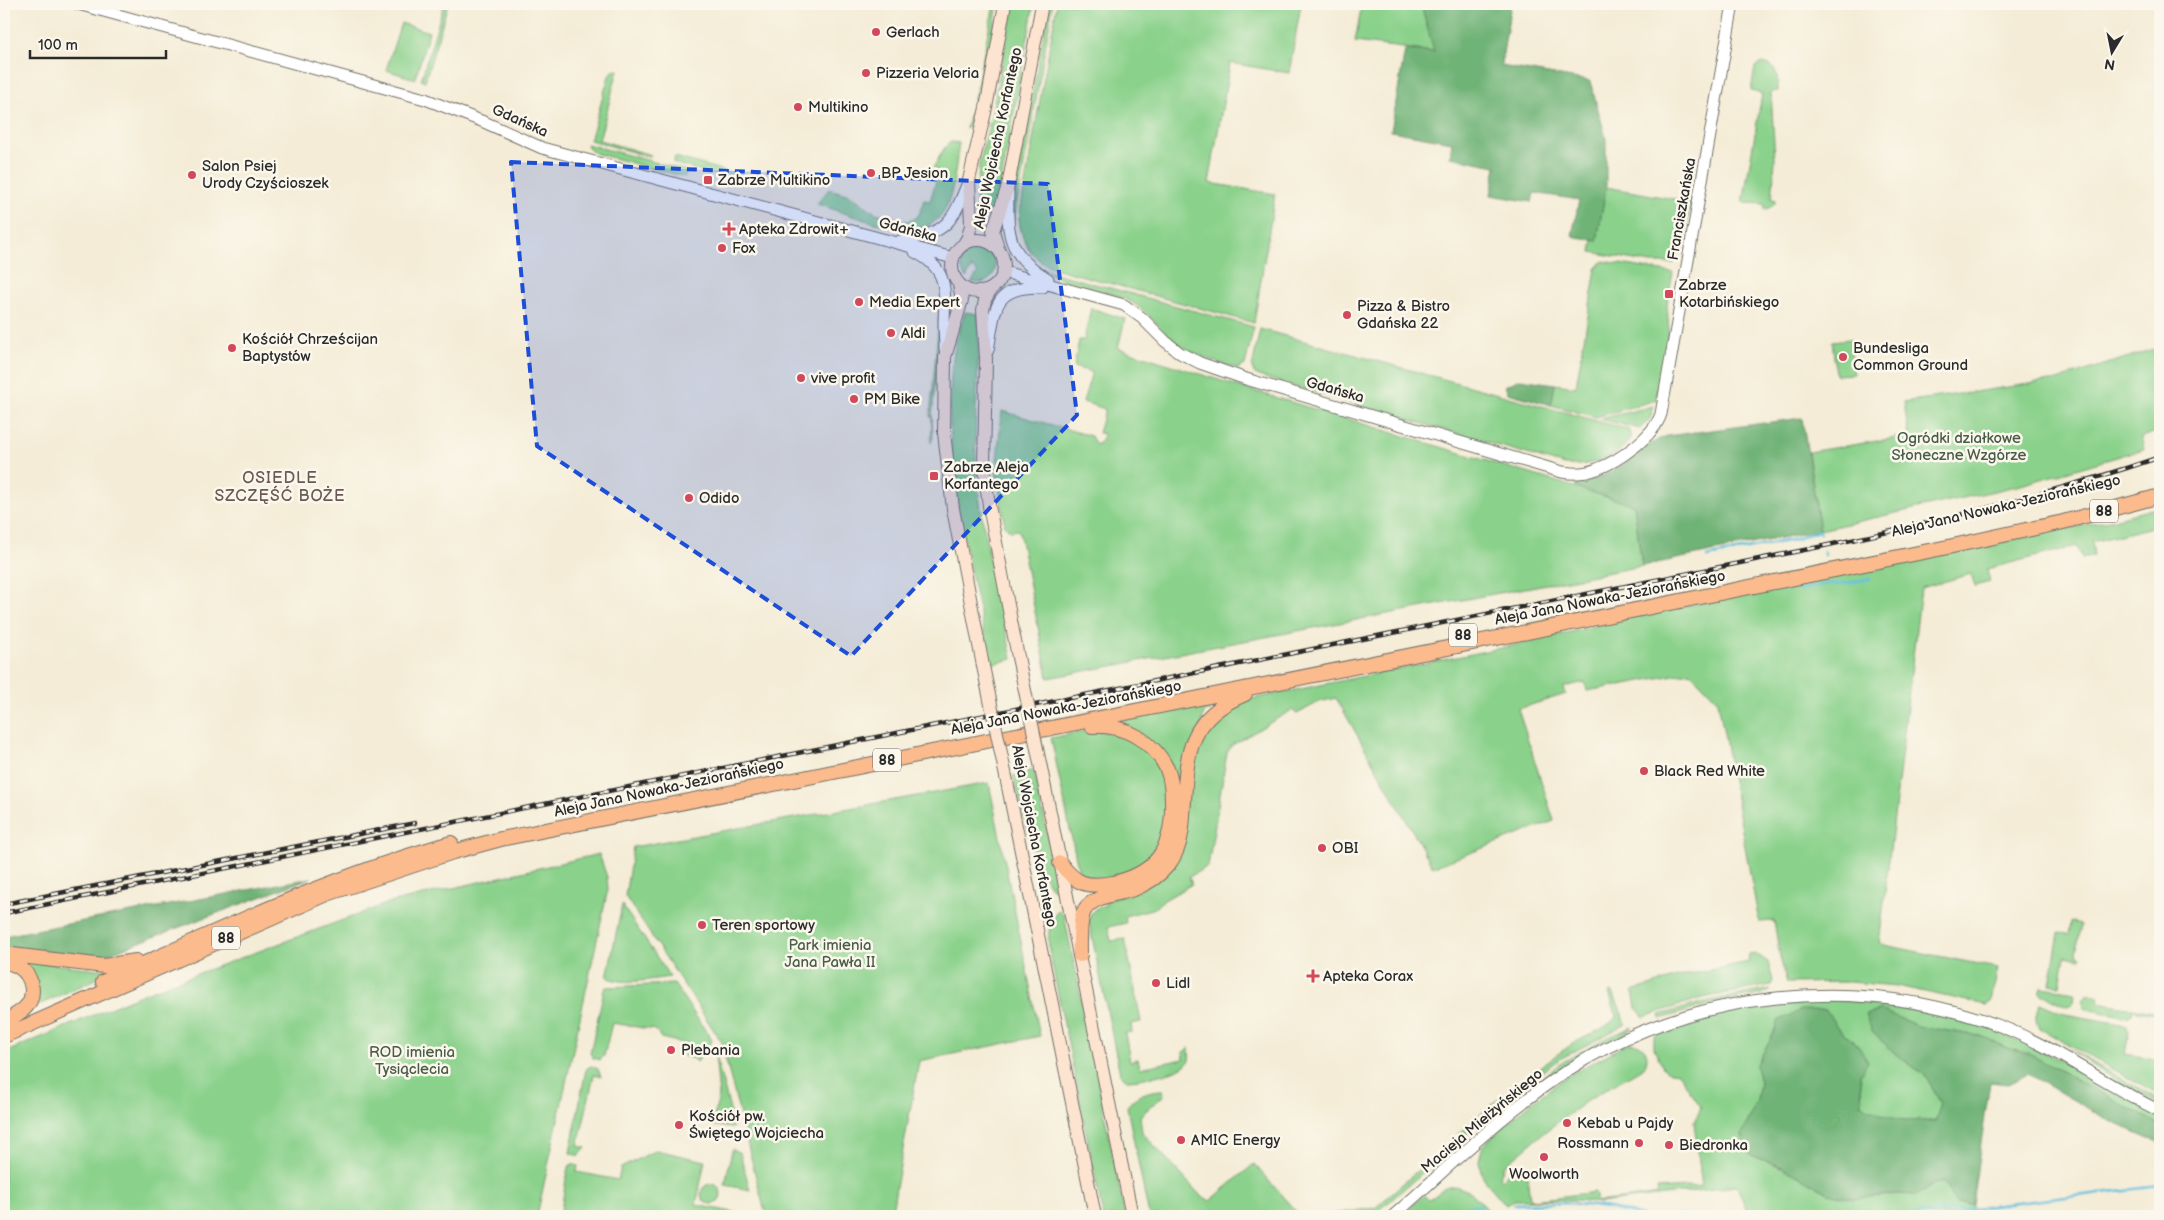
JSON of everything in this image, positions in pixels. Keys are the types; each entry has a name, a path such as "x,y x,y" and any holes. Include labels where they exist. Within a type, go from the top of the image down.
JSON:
{"main road":[{"name":"Aleja Wojciecha Korfantego","path":"964,244 971,225 968,180 986,108 1005,4"},
{"name":"Aleja Wojciecha Korfantego","path":"998,248 993,230 1008,186 1042,4"},
{"path":"980,239 988,241 998,248 1003,255 1004,272 1002,279 991,289 974,292 958,284 953,274 953,258 964,244 980,239"},
{"name":"Aleja Wojciecha Korfantego","path":"958,284 962,300 945,357 944,414 947,472 983,666 1095,1216"},
{"name":"Aleja Wojciecha Korfantego","path":"991,289 985,300 983,310 986,359 983,450 985,476 1018,657 1132,1216"},
{"name":"Aleja Jana Nowaka-Jeziorańskiego","path":"4,1024 266,909 355,873 422,851 499,830 1945,538 2061,513 2160,487"},
{"name":"Aleja Jana Nowaka-Jeziorańskiego","path":"4,1036 327,894 452,852 556,828 1046,728 1957,545 2063,522 2160,496"},
{"path":"1080,955 1082,918 1087,906 1101,898 1135,888 1156,877 1168,866 1177,850 1182,830 1186,764 1192,743 1200,726 1211,713 1227,702 1271,683"},
{"path":"1046,728 1100,725 1122,729 1140,738 1156,753 1167,770 1172,789 1172,827 1167,845 1159,858 1148,868 1117,882 1099,886 1087,885 1071,877 1060,863"},
{"path":"4,954 104,966 168,953"},
{"path":"4,961 18,966 26,973 32,984 32,995 26,1008 4,1024"}],"street":[{"name":"Gdańska","path":"78,4 424,98 542,148 953,258"},
{"name":"Franciszkańska","path":"1659,419 1733,4"},
{"path":"896,242 933,233 944,227 952,219 968,180"},
{"path":"1008,186 1007,225 1011,240 1020,257 1032,269 1060,287"},
{"path":"896,242 929,260 938,270 943,280 946,292 944,324 945,357"},
{"name":"Gdańska","path":"1004,272 1129,308 1172,347 1200,363 1287,392 1562,472 1580,473 1605,466 1639,442 1653,429 1659,419"},
{"path":"986,359 1000,299 1015,288 1060,287"},
{"name":"Macieja Mielżyńskiego","path":"1392,1216 1521,1105 1566,1072 1594,1055 1642,1032 1678,1018 1752,1001 1781,997 1844,995 1915,1002 1960,1013 2001,1026 2047,1047 2160,1111"}],"highlighted area":[{"path":"511,162 1048,184 1077,415 851,656 537,446"}],"green space":[{"path":"444,4 448,4 425,81 421,80"},
{"path":"994,4 998,4 982,90 972,121 966,129 977,87"},
{"path":"1013,4 1034,4 1001,182 991,217 976,212 979,164 992,114"},
{"path":"1049,4 1053,4 1014,220 1011,214 1015,188"},
{"path":"1057,4 1301,4 1289,73 1230,63 1209,183 1275,194 1254,323 1054,268 1046,265 1029,249 1022,235 1019,218"},
{"path":"1362,4 1421,4 1435,52 1355,42"},
{"path":"1421,4 1511,4 1501,66 1590,81 1606,138 1606,187 1597,241 1572,236 1579,200 1534,193 1532,202 1491,195 1496,166 1450,157 1452,142 1391,131 1405,50 1434,52"},
{"path":"401,23 429,32 415,79 386,70"},
{"path":"1763,63 1775,69 1778,91 1771,92 1775,160 1772,199 1776,200 1774,205 1765,210 1764,204 1743,202 1762,94 1751,91 1755,67"},
{"path":"618,70 599,140 651,155 650,157 590,140 609,76 613,71"},
{"path":"951,142 959,143 951,195 942,214 927,226 918,229 891,227 817,204 829,189 850,195 876,213 906,221 912,220 919,215 924,200 930,201 939,171 933,168 945,147"},
{"path":"587,144 687,171 685,177 594,153"},
{"path":"675,157 746,177 745,183 673,163"},
{"path":"1606,187 1691,202 1684,241 1674,263 1651,263 1591,252 1593,240 1597,240"},
{"path":"979,248 990,253 994,259 995,266 991,277 980,283 972,282 978,272 972,268 966,278 962,268 965,255"},
{"path":"1603,261 1673,273 1667,305 1669,330 1656,400 1596,417 1551,405 1555,384 1576,387 1596,269"},
{"path":"1037,266 1051,272 1254,327 1245,365 1238,369 1197,355 1175,341 1148,314 1129,301 1059,278"},
{"path":"942,308 932,418 933,437 931,443 932,417 930,417 940,309"},
{"path":"1091,308 1125,319 1118,348 1244,388 1634,505 1642,566 1048,678 1019,530 1011,531 1005,526 996,469 1002,411 1091,436 1096,445 1102,440 1104,434 1098,433 1105,409 1083,402 1092,372 1074,367 1079,340 1084,340"},
{"path":"965,312 978,314 979,351 975,444 978,488 981,512 1012,659 991,664 959,509 950,429 950,390 954,352"},
{"path":"1260,329 1630,430 1630,438 1618,451 1601,460 1582,465 1565,465 1262,377 1255,374 1252,368"},
{"name":"Bundesliga Common Ground","path":"1850,339 1854,374 1836,375 1832,341"},
{"name":"Ogródki działkowe Słoneczne Wzgórze","path":"2160,347 2160,430 2141,438 2144,449 2021,485 1820,530 1808,452 1909,436 1904,402 2057,380"},
{"path":"1520,379 1555,384 1551,405 1508,393 1505,386"},
{"path":"1654,406 1650,419 1640,429 1600,419"},
{"path":"1802,418 1820,530 1642,566 1634,505 1576,488 1576,482 1604,475 1654,442 1667,436"},
{"path":"2160,507 2160,525 2092,542 2094,555 2082,558 2077,546 1987,569 1990,582 1975,586 1971,574 1921,588 1879,944 1998,968 1991,1002 1986,1005 1897,986 1850,982 1787,983 1780,957 1774,921 1759,922 1718,701 1690,672 1587,691 1585,682 1564,687 1566,694 1518,709 1554,821 1433,867 1336,698 1319,702 1297,714 1292,710 1232,745 1227,753 1208,866 1189,877 1192,884 1161,902 1155,908 1125,916 1126,923 1108,927 1111,941 1125,939 1141,1022 1131,1024 1132,1032 1125,1033 1130,1061 1138,1059 1140,1068 1184,1059 1183,1052 1189,1048 1189,1060 1186,1064 1171,1072 1141,1079 1127,1080 1120,1074 1089,922 1090,915 1096,908 1106,905 1105,900 1138,891 1189,775 1203,726 1242,701 1520,644 1628,618 2110,520"},
{"path":"1210,702 1213,703 1213,706 1204,713 1179,829 1160,863 1174,780 1117,721"},
{"path":"1089,730 1119,733 1151,753 1165,777 1167,833 1147,865 1101,881 1100,877 1087,877 1079,873 1051,738"},
{"path":"1034,770 1059,888 1057,892 1050,886 1037,864 1013,776"},
{"name":"Park imienia Jana Pawła II","path":"989,783 1040,1036 919,1061 891,1216 766,1216 721,1041 625,896 633,847"},
{"name":"ROD imienia Tysiąclecia","path":"599,854 607,877 608,889 537,1216 4,1216 4,1053 143,994 389,903"},
{"path":"311,878 108,954 80,958 4,950 4,936"},
{"path":"622,905 670,977 621,981 607,977"},
{"path":"1059,911 1064,914 1125,1216 1103,1216 1049,950 1051,922"},
{"path":"2071,922 2081,924 2076,954 2081,959 2065,956 2060,986 2050,984 2059,933 2069,934"},
{"path":"1755,953 1768,962 1773,981 1771,985 1702,998 1644,1017 1636,1008 1633,991 1677,977 1749,962 1748,954"},
{"path":"20,960 114,971 32,1008"},
{"path":"674,984 712,1040 697,1062 684,1056 686,1044 661,1038 656,1030 612,1023 604,1056 599,1060 593,1058 590,1053 606,987"},
{"path":"2042,987 2075,992 2074,1002 2066,1006 2040,993"},
{"path":"1770,989 1763,994 1708,1005 1661,1019 1660,1015 1704,1002"},
{"path":"1613,992 1626,1024 1558,1060 1517,1090 1468,1133 1463,1135 1459,1133 1539,1067 1574,1043 1612,1022 1617,1017 1609,993"},
{"path":"2089,994 2098,996 2099,1002 2160,1013 2160,1015 2133,1010 2132,1014 2127,1017 2086,1009 2084,1007 2084,999"},
{"path":"1830,1000 1902,1006 1944,1014 2001,1033 2029,1045 2160,1116 2160,1125 2029,1054 2007,1048 1980,1036 1917,1026 1880,1010 1873,1033 1898,1056 1925,1075 1941,1102 1936,1121 1911,1121 1884,1117 1862,1104 1859,1047 1837,1027 1826,1010 1778,1021 1772,1037 1756,1066 1760,1082 1757,1101 1750,1117 1751,1155 1781,1167 1878,1197 1897,1194 1918,1195 1931,1185 1944,1182 1957,1203 1972,1204 1971,1216 1749,1216 1737,1186 1600,1203 1579,1200 1534,1200 1595,1192 1597,1202 1658,1194 1657,1189 1702,1186 1694,1122 1701,1107 1678,1073 1667,1071 1663,1068 1654,1048 1654,1038 1660,1030 1712,1014 1776,1003"},
{"path":"2040,1003 2065,1014 2126,1025 2129,1031 2125,1054 2160,1060 2160,1096 2039,1028 2036,1020"},
{"path":"1801,1010 1826,1010 1837,1027 1859,1047 1868,1062 1860,1074 1862,1104 1889,1117 1906,1120 1936,1121 1941,1102 1925,1075 1898,1056 1873,1033 1865,1015 1881,1010 1917,1026 1980,1036 2007,1048 2029,1054 2160,1125 2160,1143 2110,1121 2028,1074 2008,1084 1990,1082 1972,1204 1957,1203 1944,1182 1931,1185 1918,1195 1897,1194 1853,1199 1828,1193 1782,1167 1751,1155 1744,1149 1742,1134 1757,1101 1760,1082 1756,1066 1772,1037 1778,1021"},
{"path":"1632,1027 1628,1032 1597,1048 1507,1110 1491,1118 1558,1065 1600,1041"},
{"path":"1628,1043 1638,1044 1646,1053 1647,1058 1644,1067 1591,1098 1547,1130 1504,1166 1499,1178 1501,1180 1513,1168 1520,1168 1520,1171 1527,1176 1530,1198 1534,1200 1514,1200 1506,1205 1481,1173 1479,1160 1483,1145 1528,1105 1566,1077"},
{"path":"2069,1049 2160,1101 2160,1105 2119,1083"},
{"path":"715,1053 734,1125 732,1128 712,1125 719,1096"},
{"path":"591,1066 598,1069 601,1077 594,1075 578,1146 586,1148 579,1156 570,1153 586,1069"},
{"path":"1163,1090 1164,1095 1140,1116 1142,1132 1198,1193 1210,1201 1254,1164 1300,1216 1149,1216 1127,1107 1134,1099 1143,1094"},
{"path":"732,1149 740,1153 750,1190 725,1185"},
{"path":"656,1150 705,1161 696,1205 754,1216 560,1216 568,1167 572,1164 578,1166 577,1172 618,1180 621,1168"},
{"path":"1433,1157 1430,1166 1373,1216 1316,1216 1375,1208"},
{"path":"711,1184 718,1187 721,1194 718,1201 711,1204 704,1201 701,1194 704,1187"},
{"path":"1456,1186 1471,1192 1494,1216 1400,1216 1424,1195 1429,1200 1445,1188"}],"waterway":[{"path":"1707,557 1796,539 1818,531 1820,533"},
{"path":"1824,551 1825,555"},
{"path":"1798,590 1831,583 1835,585 1870,579"},
{"path":"1711,1216 1818,1213 1915,1215 2160,1186"},
{"path":"1514,1204 1570,1203 1609,1208 1642,1216"},
{"path":"1456,1207 1480,1206"},
{"path":"1673,1216 1685,1216"}],"railway":[{"path":"4,913 1819,547 1991,507 2076,484 2160,457"},
{"path":"4,904 415,823"}],"place":[{"name":"Gerlach","path":"876,32"},
{"name":"Pizzeria Veloria","path":"866,73"},
{"name":"Multikino","path":"798,107"},
{"name":"BP Jesion","path":"871,173"},
{"name":"Salon Psiej Urody Czyścioszek","path":"192,175"},
{"name":"Zabrze Multikino","path":"708,180"},
{"name":"Apteka Zdrowit+","path":"729,229"},
{"name":"Fox","path":"722,248"},
{"name":"Zabrze Kotarbińskiego","path":"1669,294"},
{"name":"Media Expert","path":"859,302"},
{"name":"Pizza & Bistro Gdańska 22","path":"1347,315"},
{"name":"Aldi","path":"891,333"},
{"name":"Kościół Chrześcijan Baptystów","path":"232,348"},
{"name":"Bundesliga Common Ground","path":"1843,357"},
{"name":"vive profit","path":"801,378"},
{"name":"PM Bike","path":"854,399"},
{"name":"Zabrze Aleja Korfantego","path":"934,476"},
{"name":"Odido","path":"689,498"},
{"name":"Black Red White","path":"1644,771"},
{"name":"OBI","path":"1322,848"},
{"name":"Teren sportowy","path":"702,925"},
{"name":"Apteka Corax","path":"1313,976"},
{"name":"Lidl","path":"1156,983"},
{"name":"Plebania","path":"671,1050"},
{"name":"Kebab u Pajdy","path":"1567,1123"},
{"name":"Kościół pw. Świętego Wojciecha","path":"679,1125"},
{"name":"AMIC Energy","path":"1181,1140"},
{"name":"Rossmann","path":"1639,1143"},
{"name":"Biedronka","path":"1669,1145"},
{"name":"Woolworth","path":"1544,1157"}],"district":[{"name":"OSIEDLE SZCZĘŚĆ BOŻE","path":"280,487"}]}
